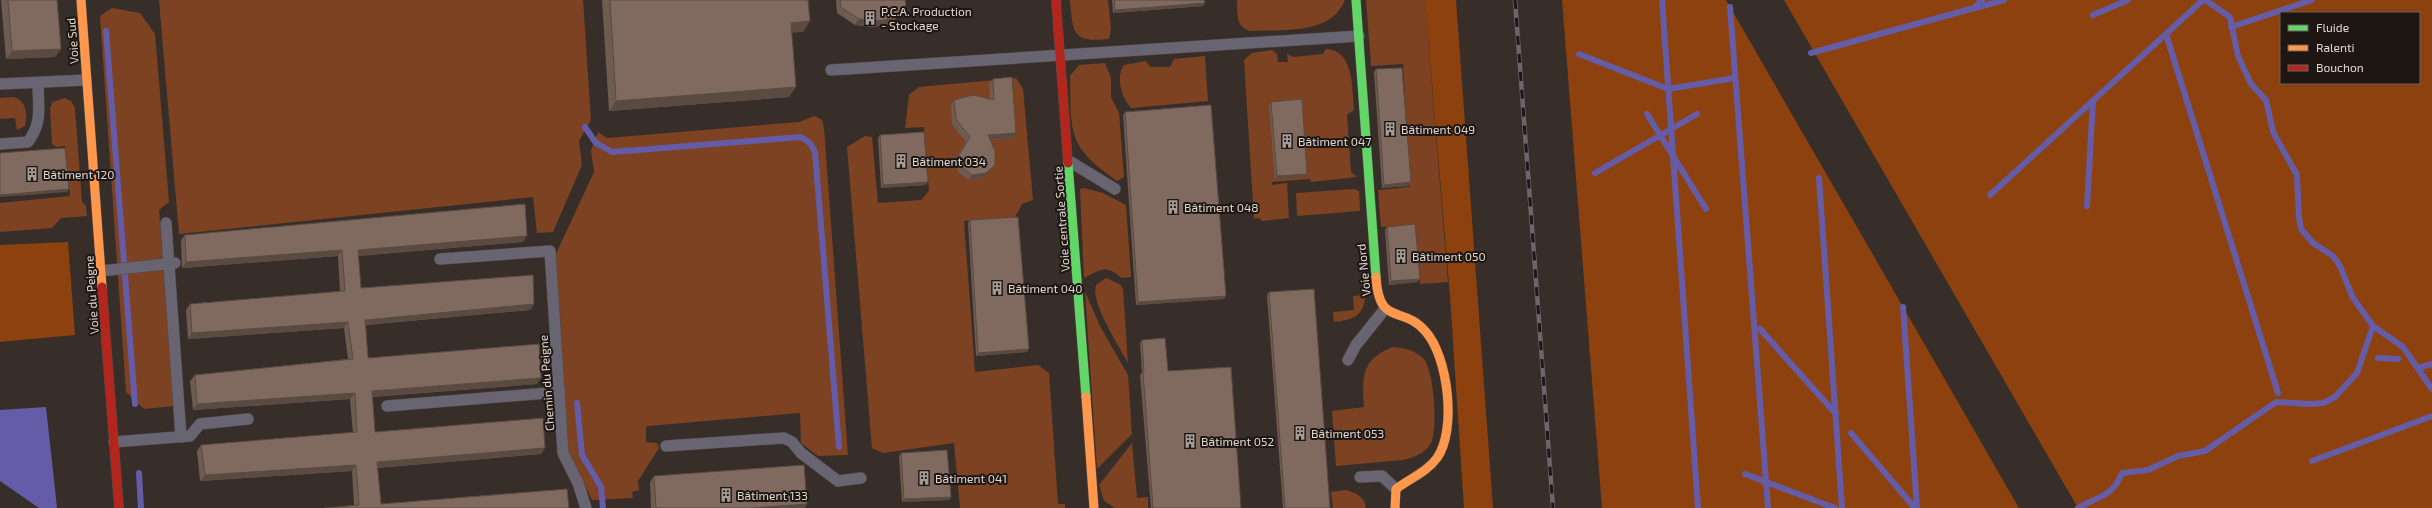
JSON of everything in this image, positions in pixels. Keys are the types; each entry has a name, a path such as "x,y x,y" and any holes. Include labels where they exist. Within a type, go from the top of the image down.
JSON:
{"street":[{"name":"Voie Sud","path":"81,0 86,80"},
{"name":"Voie centrale Sortie","path":"1056,0 1062,56 1094,508"},
{"name":"Voie Nord","path":"1356,0 1375,279 1377,297 1384,310"},
{"name":"Voie du Peigne","path":"86,80 119,508"},
{"path":"1384,310 1416,323 1427,333 1440,362 1444,377 1447,417 1447,434 1440,452 1431,466 1396,489 1395,508"}],"lane":[{"path":"831,70 1358,36"},
{"path":"0,84 86,80"},
{"path":"0,144 28,142 36,131 39,117 38,83"},
{"path":"1069,161 1115,189"},
{"path":"166,223 172,263 181,437"},
{"name":"Chemin du Peigne","path":"440,259 550,251 564,453 578,483 586,508"},
{"path":"101,271 172,263"},
{"path":"1348,360 1356,345 1384,310"},
{"path":"387,406 560,392"},
{"path":"114,442 190,436 200,424 248,419"},
{"path":"666,446 784,438 792,442 801,453 838,481 860,478"},
{"path":"1360,477 1382,476 1396,489"}],"shaded area":[{"path":"159,0 583,0 591,120 579,141 582,165 553,232 537,233 533,197 179,234"},
{"path":"1070,0 1108,0 1111,29 1109,39 1087,39 1076,33 1072,20"},
{"path":"1237,0 1345,0 1338,12 1329,20 1317,25 1290,30 1250,31 1242,26 1238,19"},
{"path":"1366,0 1425,0 1448,282 1420,284 1415,225 1381,227 1378,190 1410,187 1403,64 1371,66"},
{"path":"1425,0 1456,0 1493,508 1464,508 1450,296"},
{"path":"1562,0 1726,0 2019,508 1602,508"},
{"path":"1784,0 2432,0 2432,508 2078,508"},
{"path":"112,8 140,13 155,34 169,202 159,210 174,406 144,409 126,392 100,16"},
{"path":"1326,49 1335,51 1342,56 1350,73 1354,110 1347,115 1351,172 1357,177 1311,182 1310,179 1272,182 1272,185 1287,183 1289,218 1262,221 1259,218 1254,219 1244,60 1252,53 1272,50 1277,54 1278,62 1288,62 1287,54 1293,57 1323,54"},
{"path":"1205,56 1208,101 1131,108 1122,93 1120,76 1124,65 1146,61 1150,67 1170,67 1174,59"},
{"path":"1105,63 1111,78 1111,97 1119,113 1124,177 1117,181 1104,172 1081,149 1074,134 1071,120 1070,76 1079,65"},
{"path":"1016,78 1023,89 1033,200 1022,204 1015,217 964,221 975,372 1038,365 1049,373 1058,504 1065,504 1065,508 960,508 954,443 883,453 872,448 847,147 865,136 872,137 878,203 921,200 929,191 924,127 905,128 909,95 919,87"},
{"path":"13,97 21,101 26,112 25,126 17,130 15,118 0,119 0,98"},
{"path":"65,98 71,101 75,108 82,202 86,206 87,216 61,218 52,228 0,232 0,203 70,196 65,146 56,147 52,144 50,109 52,102"},
{"path":"815,116 822,120 824,128 848,455 818,456 801,443 800,413 648,426 646,427 646,442 657,443 659,448 638,481 639,490 632,492 633,498 592,500 567,449 555,256 594,172 591,151 598,132 607,138 799,122"},
{"path":"1084,188 1103,193 1126,205 1131,277 1121,278 1111,271 1103,270 1084,278 1080,189"},
{"path":"1354,189 1359,191 1360,211 1297,216 1296,193"},
{"path":"68,242 75,335 0,342 0,245"},
{"path":"1106,278 1121,285 1123,289 1128,363 1106,324 1097,302 1095,293 1096,285"},
{"path":"1085,292 1101,328 1128,375 1132,434 1097,469"},
{"path":"1365,295 1363,308 1356,316 1346,320 1334,322 1333,312 1354,310 1353,296"},
{"path":"1393,347 1406,349 1421,356 1427,365 1434,400 1434,426 1431,443 1423,452 1403,460 1336,466 1332,411 1364,407 1364,378 1369,363 1382,352"},
{"path":"46,407 57,508 39,508 0,481 0,410"},
{"path":"1132,443 1137,498 1148,497 1148,508 1115,508 1104,501 1099,485"},
{"path":"1346,490 1362,498 1366,508 1333,508 1331,492"}],"building":[{"path":"8,0 57,0 61,49 12,51"},
{"path":"610,0 808,0 810,21 791,23 796,87 616,101"},
{"name":"P.C.A. Production - Stockage","path":"840,0 905,0 906,5 897,17 879,21 859,19 841,7"},
{"path":"1114,0 1204,0 1205,3 1115,10"},
{"name":"Bâtiment 049","path":"1402,68 1411,182 1384,185 1376,69"},
{"path":"1012,77 1016,133 988,135 995,151 995,165 986,173 972,175 962,167 959,155 970,137 956,119 954,100 973,95 994,100 993,79"},
{"name":"Bâtiment 047","path":"1302,99 1307,174 1277,176 1271,102"},
{"name":"Bâtiment 048","path":"1211,105 1226,296 1138,302 1125,112"},
{"name":"Bâtiment 034","path":"924,132 928,182 883,185 880,135"},
{"name":"Bâtiment 120","path":"65,148 69,189 0,195 0,153"},
{"path":"525,204 527,236 358,250 361,288 533,275 534,304 365,320 368,358 539,344 541,378 372,391 375,432 543,418 545,448 377,462 381,504 567,489 569,508 325,508 359,505 356,465 205,475 201,445 357,432 355,393 197,404 195,375 353,359 348,322 192,333 190,304 345,291 342,250 186,262 185,235"},
{"name":"Bâtiment 040","path":"1018,217 1029,349 978,353 970,220"},
{"name":"Bâtiment 050","path":"1415,224 1420,279 1391,281 1387,227"},
{"name":"Bâtiment 053","path":"1314,289 1330,508 1285,508 1269,292"},
{"name":"Bâtiment 052","path":"1165,338 1168,371 1231,367 1241,508 1153,508 1142,340"},
{"name":"Bâtiment 041","path":"947,450 951,497 904,499 901,453"},
{"name":"Bâtiment 133","path":"804,465 807,504 749,508 656,508 654,476"}],"waterway":[{"path":"1662,0 1698,508"},
{"path":"1811,53 1974,8 1982,0"},
{"path":"1975,8 2004,0"},
{"path":"2093,15 2128,0"},
{"path":"1990,195 2203,0"},
{"path":"2205,0 2230,17 2238,56 2251,84 2266,100 2273,132 2297,175 2301,229 2313,243 2333,256 2340,266 2353,298 2373,326 2403,347 2432,389"},
{"path":"2231,27 2312,0"},
{"path":"1730,7 1768,508"},
{"path":"106,31 135,404"},
{"path":"2166,34 2278,393"},
{"path":"1579,54 1668,89 1735,78"},
{"path":"2087,206 2093,101"},
{"path":"1647,114 1706,209"},
{"path":"1595,173 1697,114"},
{"path":"585,127 596,143 612,152 801,137 810,143 815,152 839,447"},
{"path":"1819,178 1842,508"},
{"path":"1903,307 1917,508"},
{"path":"2078,508 2104,495 2114,487 2122,473 2148,470 2178,456 2205,451 2276,402 2310,404 2323,403 2335,397 2357,373 2373,326"},
{"path":"1760,329 1836,414"},
{"path":"2378,358 2398,359"},
{"path":"2418,368 2432,364"},
{"path":"577,403 582,455 601,487 603,508"},
{"path":"2312,461 2432,416"},
{"path":"1851,433 1915,508"},
{"path":"139,473 141,508"},
{"path":"1745,474 1835,508"}],"railway":[{"path":"1515,0 1553,508"}],"traffic: fast":[{"path":"1356,0 1376,277"},
{"path":"1068,163 1086,397"}],"traffic: slow":[{"path":"81,0 102,287"},
{"path":"1376,277 1378,293 1382,303 1387,309 1417,324 1426,332 1434,343 1440,358 1447,394 1447,430 1443,446 1433,463 1396,489 1395,508"},
{"path":"1086,397 1094,508"}],"traffic: jam":[{"path":"1056,0 1068,163"},
{"path":"102,287 119,508"}],"place":[{"name":"P.C.A. Production - Stockage","path":"870,18"},
{"name":"Bâtiment 049","path":"1390,129"},
{"name":"Bâtiment 047","path":"1287,141"},
{"name":"Bâtiment 034","path":"901,161"},
{"name":"Bâtiment 120","path":"32,174"},
{"name":"Bâtiment 048","path":"1173,207"},
{"name":"Bâtiment 050","path":"1401,256"},
{"name":"Bâtiment 040","path":"997,288"},
{"name":"Bâtiment 053","path":"1300,433"},
{"name":"Bâtiment 052","path":"1190,441"},
{"name":"Bâtiment 041","path":"924,478"},
{"name":"Bâtiment 133","path":"726,495"}]}
